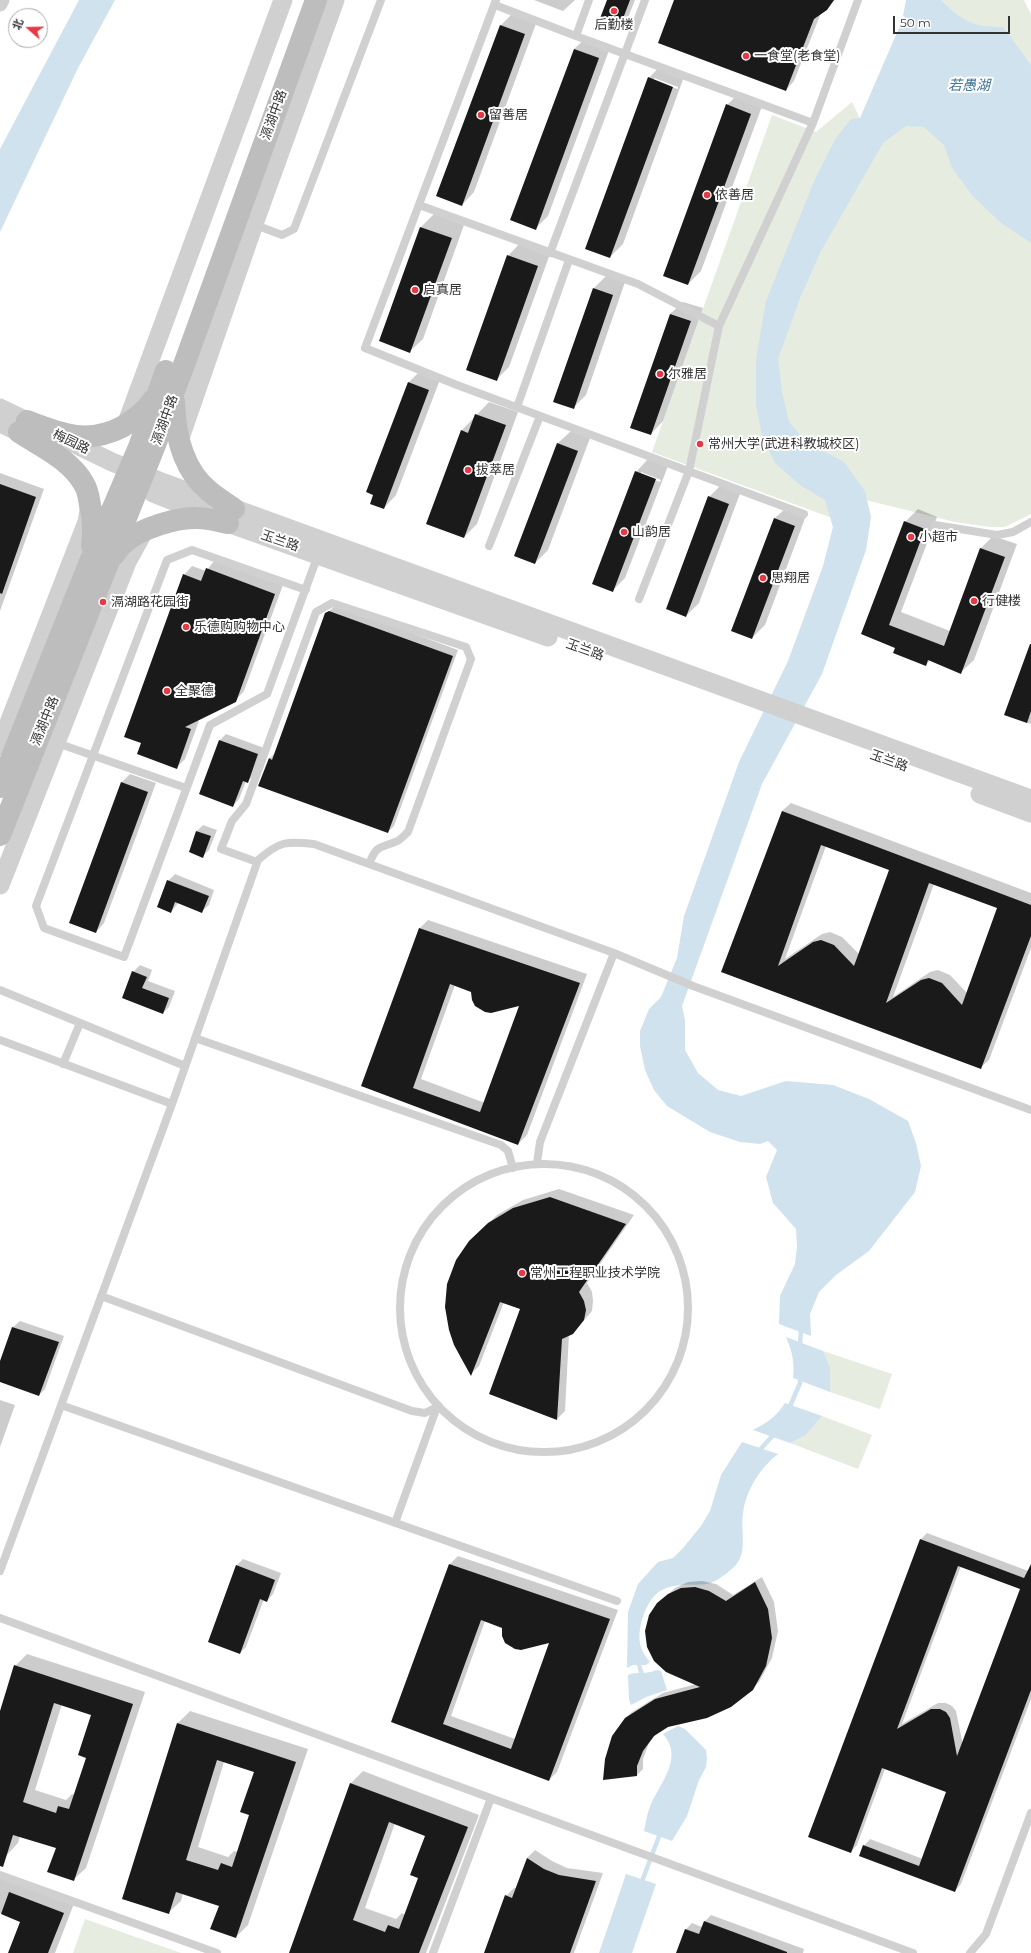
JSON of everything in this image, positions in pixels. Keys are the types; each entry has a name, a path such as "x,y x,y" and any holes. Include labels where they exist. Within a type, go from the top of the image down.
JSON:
{"main road":[{"name":"滆湖中路","path":"0,787 95,572 134,479 167,393 301,0"},
{"name":"滆湖中路","path":"167,393 246,221 316,0"},
{"path":"23,426 80,437 94,437 111,432 126,425 167,393 179,441 192,472 231,516"},
{"path":"23,426 75,470 85,485 94,531 95,572"},
{"path":"95,572 111,560 123,543 144,531 180,519 231,516"},
{"name":"滆湖中路","path":"0,836 95,572"}],"street":[{"path":"0,4 2,0"},
{"path":"126,425 283,0"},
{"path":"179,441 246,221 335,0"},
{"name":"梅园路","path":"0,408 23,426 134,479"},
{"name":"梅园路","path":"0,423 23,426"},
{"name":"玉兰路","path":"134,479 231,516 758,706 1031,813"},
{"path":"1,742 87,522 90,505"},
{"name":"玉兰路","path":"231,516 319,554 758,706"},
{"path":"0,885 128,562 144,531"},
{"name":"玉兰路","path":"806,724 1031,798"}],"lane":[{"path":"246,221 282,235 294,230 380,0"},
{"path":"576,36 589,0"},
{"path":"550,253 645,0"},
{"path":"639,599 689,471 719,326 814,123 858,0"},
{"path":"804,514 540,416 365,348 495,2 576,36 814,123"},
{"path":"419,205 638,284 719,326"},
{"path":"517,407 569,260"},
{"path":"489,546 540,416"},
{"path":"935,525 997,535 1013,532 1031,522"},
{"path":"306,590 192,550 167,560 36,906 44,928 124,957 210,725 267,694 306,590 319,554"},
{"path":"257,862 221,849 232,821 246,804 316,612 332,603 466,647 471,659 408,832 396,842 386,844 374,851 369,864"},
{"path":"57,743 186,788"},
{"path":"0,1571 172,1104 257,862 274,846 291,842 314,844 614,953 693,986 1031,1110"},
{"path":"537,1162 540,1142 614,953"},
{"path":"0,990 185,1066"},
{"path":"63,1064 80,1023"},
{"path":"195,1038 500,1145 508,1151 513,1168"},
{"path":"0,1040 172,1104"},
{"path":"537,1162 584,1168 627,1188 661,1221 682,1263 689,1310 680,1358 656,1400 620,1432 575,1451 526,1453 480,1440 440,1411 412,1372 399,1325 402,1277 419,1233 450,1197 491,1173 537,1162"},
{"path":"101,1296 412,1411 425,1413 437,1407"},
{"path":"61,1405 617,1601"},
{"path":"395,1523 437,1407"},
{"path":"0,1618 913,1953"},
{"path":"433,1953 490,1798"},
{"path":"970,1953 986,1934 1031,1813"},
{"path":"0,1875 217,1953"}],"shaded area":[{"path":"930,0 1024,0 1031,14 1031,514 1005,527 990,527 955,522 841,494 832,518 652,452 772,115 816,132 852,102 866,132"},
{"path":"823,1351 892,1374 880,1409 830,1392 830,1367"},
{"path":"822,1416 872,1435 858,1469 790,1443 806,1435"},
{"path":"85,1919 181,1953 73,1953"}],"water":[{"path":"79,0 115,0 78,68 0,232 0,149"},
{"name":"若愚湖","path":"906,0 941,0 956,14 969,22 984,26 1003,27 1031,65 1031,243 1000,222 972,195 952,168 944,145 924,127 906,126 883,143 821,251 800,298 778,359 782,392 789,422 806,442 844,462 865,491 871,517 866,550 822,674 762,784 682,1006 685,1020 685,1050 698,1073 718,1090 741,1096 786,1081 833,1085 869,1099 908,1121 916,1143 921,1166 915,1192 869,1251 836,1275 819,1292 810,1314 811,1336 779,1324 780,1296 795,1264 797,1247 796,1229 773,1203 766,1177 777,1150 768,1141 760,1144 740,1142 710,1132 667,1106 654,1090 645,1070 640,1046 640,1031 649,1009 661,997 677,958 684,916 739,762 788,661 823,566 833,527 825,500 800,485 775,463 762,436 756,404 756,359 766,301 815,179 836,138 851,119 860,118 902,21"},
{"path":"786,1337 823,1351 830,1367 830,1392 793,1378 794,1367 790,1347"},
{"path":"785,1403 822,1416 806,1435 790,1443 753,1430 771,1419 779,1412"},
{"path":"742,1442 778,1454 765,1466 755,1480 747,1496 742,1520 743,1542 741,1556 738,1562 724,1575 710,1583 701,1585 673,1586 662,1590 657,1594 652,1599 644,1613 639,1636 641,1646 650,1662 646,1665 633,1665 627,1668 628,1612 638,1584 658,1562 673,1558 701,1526 710,1511 721,1475"},
{"path":"656,1670 661,1671 667,1690 646,1697 631,1705 629,1699 628,1675"},
{"path":"678,1726 685,1729 706,1750 707,1758 706,1767 699,1780 687,1816 672,1841 644,1831 650,1807 665,1778 671,1760 669,1743 663,1734"},
{"path":"626,1874 656,1884 632,1953 599,1953"}],"building":[{"name":"后勤楼","path":"607,0 630,0 619,29 599,21"},
{"name":"一食堂(老食堂)","path":"674,0 834,0 827,10 814,19 786,91 658,43"},
{"name":"留善居","path":"500,25 525,34 462,206 436,196"},
{"name":"留善居","path":"574,49 599,58 536,230 510,220"},
{"path":"648,77 673,87 610,258 585,249"},
{"name":"依善居","path":"726,104 751,114 688,285 663,276"},
{"name":"启真居","path":"420,227 452,238 410,353 379,341"},
{"name":"启真居","path":"507,255 538,266 497,381 466,370"},
{"path":"593,288 613,295 574,409 553,402"},
{"name":"尔雅居","path":"670,314 691,321 651,435 630,428"},
{"path":"408,382 429,390 384,509 370,504 373,495 366,492"},
{"name":"拔萃居","path":"475,414 506,425 464,538 426,524 461,430 468,433"},
{"path":"557,443 578,451 535,564 514,556"},
{"name":"山韵居","path":"635,471 656,479 613,592 592,584"},
{"path":"0,484 36,497 2,594 0,593"},
{"path":"708,496 729,504 686,617 666,609"},
{"name":"思翔居","path":"774,518 795,526 752,639 731,631"},
{"path":"904,521 925,529 889,625 944,646 980,548 1005,557 961,674 928,660 926,666 893,653 895,648 861,634"},
{"path":"206,568 275,594 236,702 185,727 191,729 177,769 137,754 141,743 124,737 183,574 201,581"},
{"path":"329,611 453,656 388,833 258,786 269,758 272,760 325,613"},
{"path":"1030,644 1031,711 1027,723 1004,715"},
{"path":"219,740 258,754 248,783 243,781 233,807 199,794"},
{"path":"121,782 148,792 96,933 69,923"},
{"path":"782,811 1031,905 1031,936 981,1069 721,972","holes":["821,845 889,870 854,966 834,945 821,940 813,942 778,966","929,883 997,908 962,1005 942,983 929,978 921,980 886,1003"]},
{"path":"196,831 211,836 203,858 189,852"},
{"path":"167,880 209,896 202,913 175,902 171,913 157,907"},
{"path":"419,928 580,983 518,1145 361,1086","holes":["450,984 471,992 472,1000 475,1006 485,1012 491,1013 519,1006 480,1112 413,1088"]},
{"path":"132,971 147,977 142,988 169,998 163,1014 122,998"},
{"path":"550,1197 626,1224 579,1292 584,1301 586,1310 584,1320 573,1334 562,1339 557,1420 489,1394 520,1309 500,1302 471,1376 454,1345 449,1330 445,1307 447,1284 456,1260 469,1241 488,1223 513,1208"},
{"path":"12,1327 59,1342 39,1396 0,1382 0,1361"},
{"path":"920,1539 1024,1578 1031,1564 1031,1690 955,1892 859,1856 863,1845 919,1866 946,1792 882,1768 851,1853 808,1837","holes":["958,1566 1020,1589 957,1756 950,1718 946,1712 940,1709 931,1709 897,1729"]},
{"path":"449,1564 610,1619 549,1781 391,1722","holes":["481,1620 502,1628 502,1636 505,1643 515,1649 521,1650 549,1643 511,1749 443,1724"]},
{"path":"236,1565 275,1580 267,1602 260,1599 240,1654 208,1642"},
{"path":"755,1582 768,1609 772,1638 766,1666 753,1690 731,1707 707,1718 668,1727 654,1736 643,1751 637,1766 637,1776 603,1780 605,1759 612,1736 625,1718 655,1699 700,1687 666,1672 654,1661 647,1647 645,1631 649,1615 657,1603 668,1594 681,1588 695,1587 709,1591 726,1601"},
{"path":"14,1665 133,1704 74,1881 47,1872 56,1848 13,1835 3,1867 0,1866 0,1711","holes":["54,1703 91,1715 78,1755 86,1758 69,1809 58,1806 56,1813 23,1802"]},
{"path":"177,1723 296,1762 236,1938 210,1929 219,1906 176,1892 169,1914 122,1899","holes":["217,1760 254,1772 240,1812 249,1815 232,1867 221,1863 218,1870 186,1860"]},
{"path":"350,1783 468,1827 419,1953 289,1953","holes":["389,1822 425,1836 410,1875 418,1878 399,1929 388,1925 385,1932 353,1920"]},
{"path":"527,1858 544,1869 559,1875 596,1881 570,1953 484,1953 505,1895 512,1898"},
{"path":"9,1892 64,1913 48,1953 8,1953 20,1922 1,1914"},
{"path":"704,1921 787,1953 676,1953 685,1929 699,1934"}],"waterway":[{"path":"800,1347 801,1326"},
{"path":"788,1411 800,1383 800,1374"},
{"path":"757,1453 776,1432"},
{"path":"638,1661 643,1679"},
{"path":"641,1884 661,1831"}],"place":[{"name":"后勤楼","path":"614,11"},
{"name":"一食堂(老食堂)","path":"746,56"},
{"name":"留善居","path":"481,115"},
{"name":"依善居","path":"707,195"},
{"name":"启真居","path":"415,290"},
{"name":"尔雅居","path":"660,374"},
{"name":"常州大学(武进科教城校区)","path":"700,444"},
{"name":"拔萃居","path":"468,470"},
{"name":"山韵居","path":"624,532"},
{"name":"小超市","path":"911,537"},
{"name":"思翔居","path":"763,578"},
{"name":"行健楼","path":"974,601"},
{"name":"滆湖路花园街","path":"103,602"},
{"name":"乐德购购物中心","path":"186,627"},
{"name":"全聚德","path":"167,691"},
{"name":"常州工程职业技术学院","path":"522,1273"}]}
